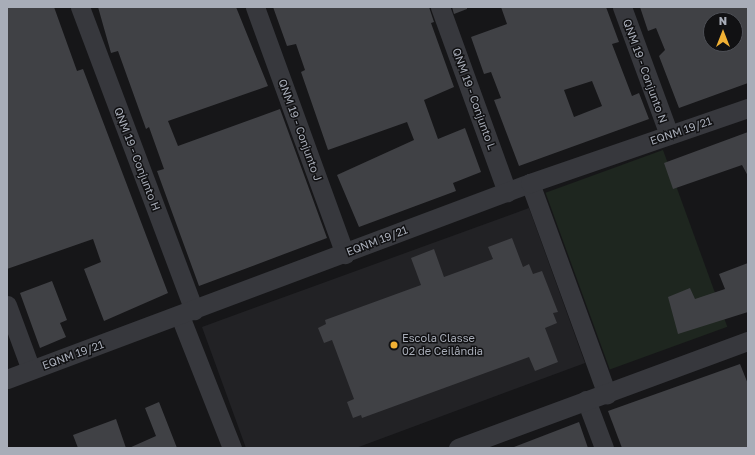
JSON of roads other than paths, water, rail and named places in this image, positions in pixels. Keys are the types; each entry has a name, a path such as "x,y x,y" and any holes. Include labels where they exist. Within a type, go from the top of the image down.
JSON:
{"street":[{"name":"QNM 19 - Conjunto H","path":"80,7 187,313 232,448"},
{"name":"QNM 19 - Conjunto J","path":"255,7 344,254"},
{"name":"QNM 19 - Conjunto L","path":"440,7 508,192"},
{"name":"QNM 19 - Conjunto N","path":"622,7 669,135"},
{"name":"EQNM 19/21","path":"7,379 187,313 530,183 748,108"},
{"path":"530,183 607,394"},
{"path":"7,305 31,370"},
{"path":"458,448 586,400 607,394 747,344"},
{"path":"586,400 604,448"}],"place":[{"name":"Escola Classe 02 de Ceilândia","path":"394,345"}]}
